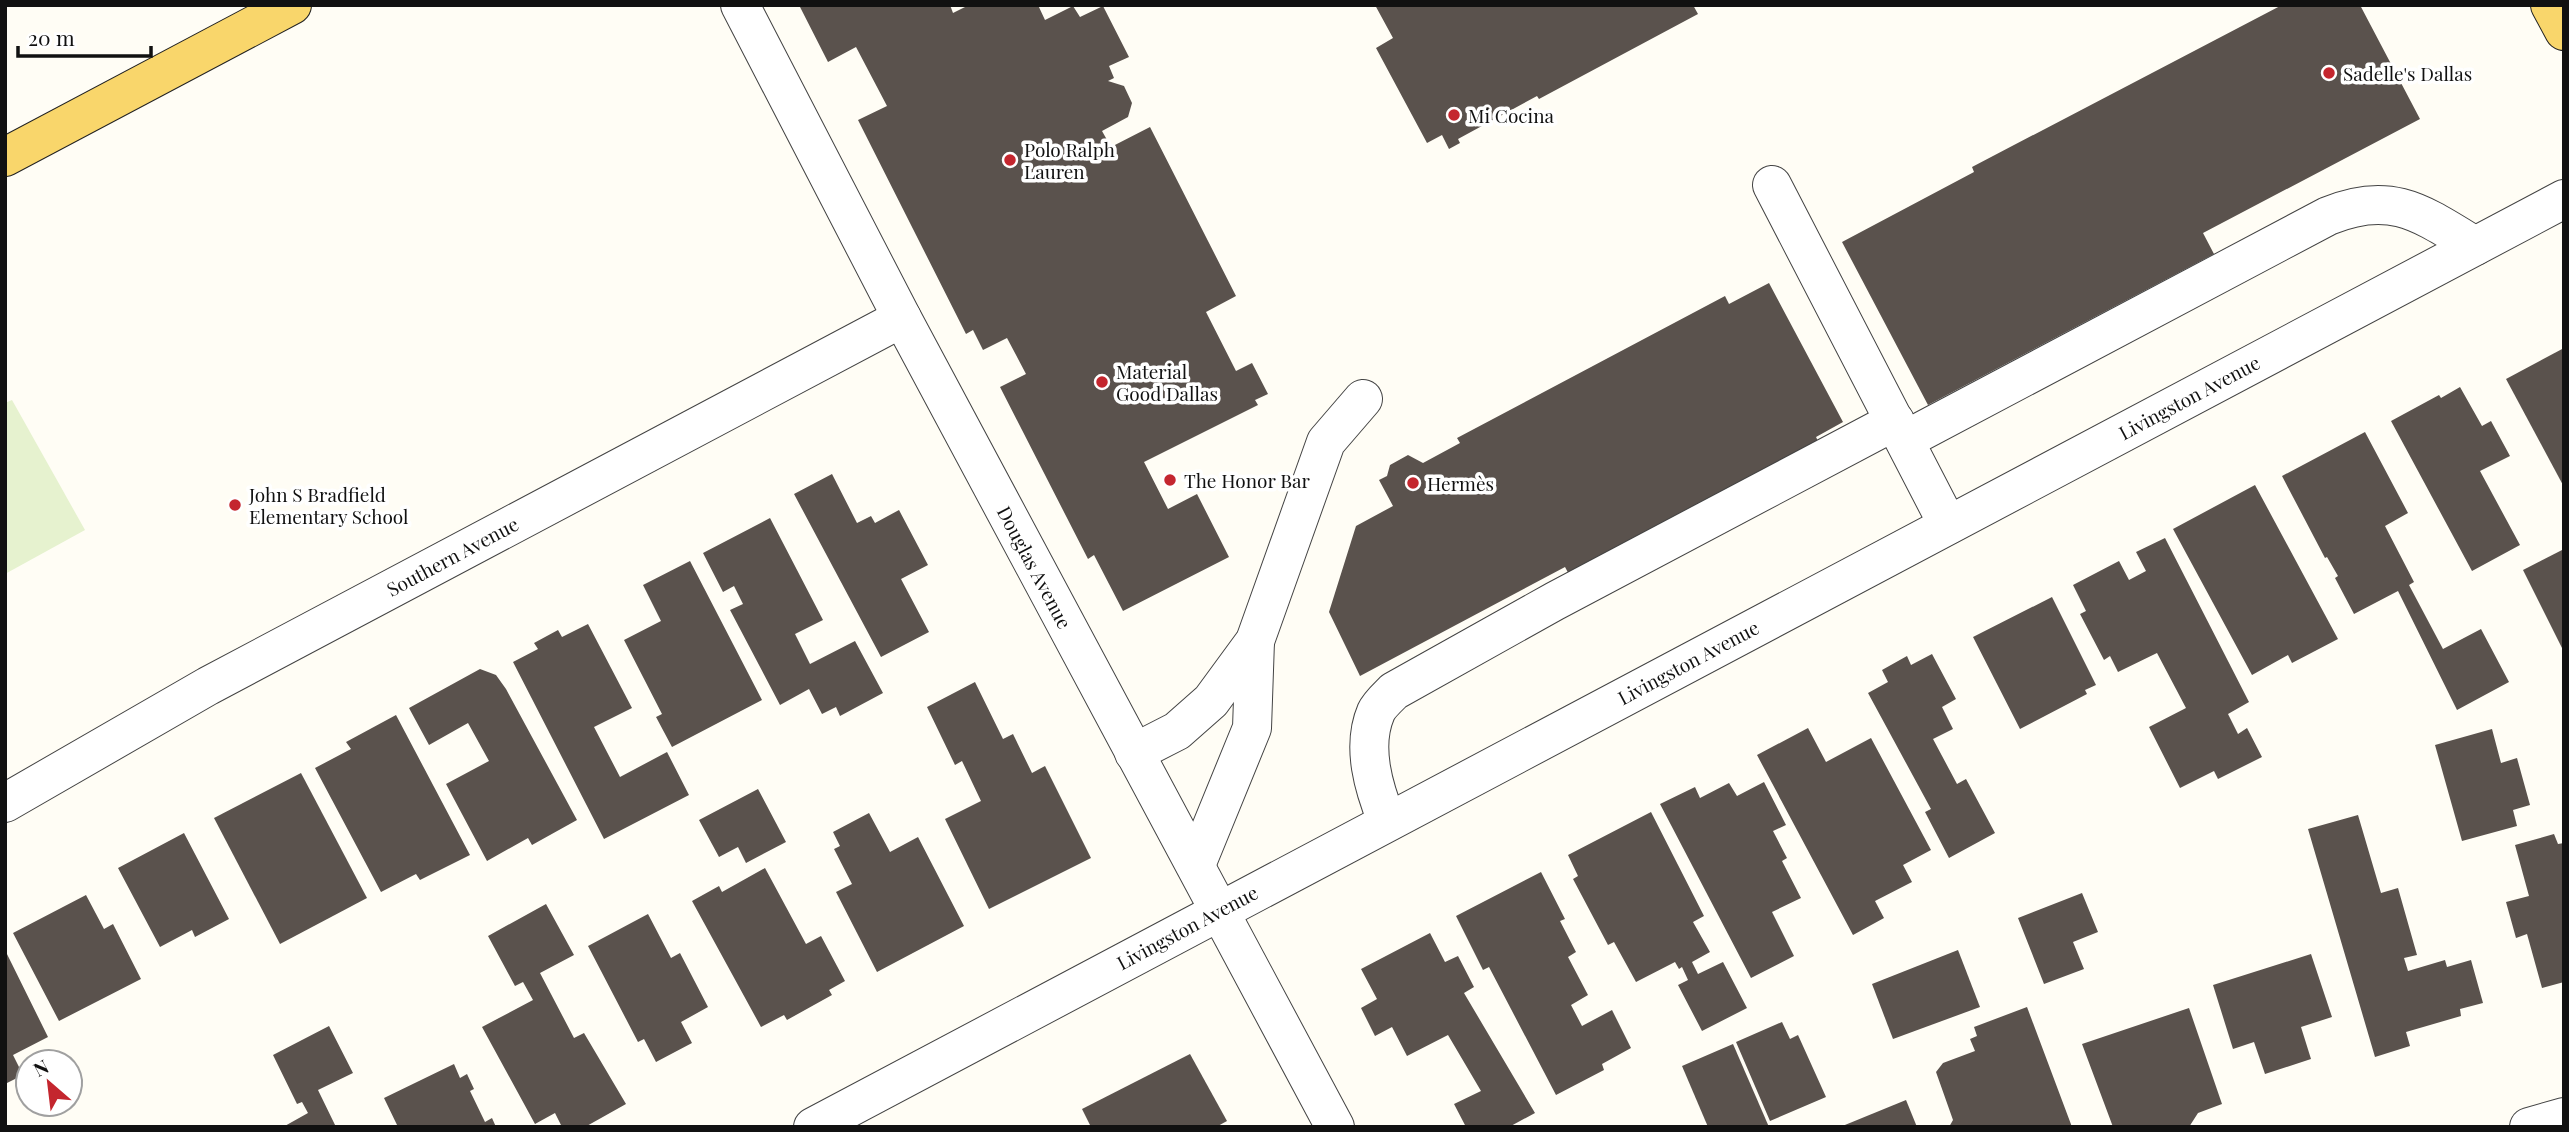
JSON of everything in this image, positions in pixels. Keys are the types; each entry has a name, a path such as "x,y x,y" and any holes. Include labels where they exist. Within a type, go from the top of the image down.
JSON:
{"main road":[{"path":"5,157 292,5"},
{"path":"2550,5 2564,31"}],"street":[{"name":"Douglas Avenue","path":"740,5 902,318 1335,1127"},
{"path":"1772,185 1948,525"},
{"name":"Livingston Avenue","path":"813,1127 2564,200"},
{"path":"1387,821 1373,788 1370,741 1376,711 1394,691 1555,601 2328,216 2355,205 2389,204 2419,212 2475,246"},
{"name":"Southern Avenue","path":"5,803 208,685 902,318"},
{"path":"1134,753 1177,731 1211,701 1255,641 1326,442 1363,399"},
{"path":"1196,865 1252,728 1255,641"},
{"path":"2529,1127 2564,1117"}],"green space":[{"path":"12,400 85,530 5,574 5,403"}],"building":[{"path":"799,5 950,5 953,13 969,5 1038,5 1045,20 1073,6 1080,17 1103,6 1129,57 1109,66 1114,78 1108,81 1124,86 1132,103 1128,117 1102,131 1111,147 1150,127 1236,296 1206,312 1236,371 1252,363 1268,394 1255,400 1258,405 1144,462 1168,509 1197,494 1229,557 1123,611 1094,555 1088,559 1000,387 1026,374 1007,338 983,350 973,330 966,334 858,120 887,106 856,47 828,62"},
{"path":"1375,5 1693,5 1698,14 1539,99 1537,96 1458,139 1460,143 1449,149 1442,135 1427,143 1376,48 1393,38"},
{"path":"2282,5 2360,5 2420,119 2203,233 2214,254 1928,405 1842,242 1974,172 1972,167"},
{"path":"1769,283 1843,422 1816,437 1821,447 1572,580 1565,567 1360,676 1329,612 1356,526 1393,506 1379,480 1387,476 1390,465 1408,455 1423,463 1460,443 1457,438 1725,296 1729,304"},
{"path":"2564,348 2564,487 2506,379"},
{"path":"2460,387 2482,426 2491,421 2510,456 2480,471 2520,545 2472,571 2391,421 2439,395 2441,398"},
{"path":"2365,432 2408,513 2385,526 2414,582 2409,585 2443,649 2481,629 2509,682 2457,710 2398,591 2354,614 2335,578 2338,576 2327,557 2325,558 2282,476"},
{"path":"832,474 857,523 871,516 875,523 899,510 928,565 901,579 929,632 881,657 794,494"},
{"path":"2255,485 2338,639 2292,663 2288,655 2252,675 2173,529"},
{"path":"770,518 823,620 795,634 810,664 855,641 883,693 840,716 836,707 822,714 809,689 780,705 730,610 743,604 734,586 723,592 703,553"},
{"path":"2165,538 2249,702 2228,714 2238,734 2247,728 2262,757 2218,779 2214,771 2180,788 2149,727 2186,708 2157,653 2118,672 2110,656 2104,660 2080,614 2086,611 2073,585 2119,561 2129,580 2146,571 2136,552"},
{"path":"2564,549 2564,652 2523,570"},
{"path":"690,561 762,700 672,747 656,717 662,714 624,640 661,621 643,585"},
{"path":"2052,597 2096,685 2085,690 2087,694 2020,729 1973,637"},
{"path":"588,624 632,708 594,727 620,777 667,752 689,795 604,839 513,662 538,649 534,643 558,630 562,637"},
{"path":"1932,654 1956,699 1942,707 1953,729 1933,739 1957,784 1966,779 1995,833 1949,858 1925,812 1931,809 1868,693 1888,682 1882,670 1907,656 1911,665"},
{"path":"480,669 496,675 506,689 577,820 532,845 528,838 487,861 446,784 489,761 468,723 429,745 409,708"},
{"path":"975,682 1003,739 1013,734 1032,773 1045,766 1091,858 989,909 945,819 981,801 962,761 955,765 927,707"},
{"path":"396,715 470,855 420,880 416,874 381,892 315,768 351,749 346,742"},
{"path":"1808,728 1826,762 1871,738 1931,850 1903,865 1912,882 1875,901 1884,918 1853,935 1757,755"},
{"path":"2492,729 2501,763 2517,758 2530,805 2513,810 2517,826 2462,841 2435,745"},
{"path":"301,773 367,898 280,944 214,818"},
{"path":"1764,782 1786,825 1773,831 1787,858 1782,861 1801,898 1772,912 1794,956 1751,978 1660,804 1695,787 1700,798 1729,783 1737,796"},
{"path":"758,789 786,842 746,863 738,847 719,857 699,820"},
{"path":"1651,812 1704,916 1693,922 1710,952 1692,962 1698,974 1723,962 1747,1008 1702,1031 1678,985 1688,980 1682,967 1679,969 1675,962 1636,982 1614,942 1608,945 1573,879 1578,876 1568,855"},
{"path":"869,813 890,852 918,837 964,926 877,972 836,892 852,884 834,849 840,846 833,832"},
{"path":"2358,815 2381,893 2398,888 2417,955 2404,958 2408,971 2445,960 2447,967 2471,960 2483,1003 2460,1009 2461,1016 2406,1032 2410,1046 2375,1057 2308,829"},
{"path":"184,833 229,919 195,937 192,930 160,947 118,868"},
{"path":"2554,834 2558,844 2564,843 2564,982 2542,988 2527,934 2516,938 2506,902 2529,896 2515,845"},
{"path":"765,868 806,944 821,936 845,981 829,990 832,995 787,1020 784,1015 761,1027 692,901 719,886 722,892"},
{"path":"1541,872 1565,919 1560,921 1576,952 1568,957 1588,995 1571,1005 1582,1026 1612,1010 1631,1048 1602,1064 1604,1070 1556,1095 1489,967 1483,970 1456,916"},
{"path":"2082,893 2098,932 2073,942 2084,969 2044,984 2018,918"},
{"path":"86,895 104,929 113,924 141,979 59,1021 13,933"},
{"path":"546,904 574,955 540,973 574,1038 584,1033 626,1104 585,1127 562,1127 555,1113 535,1124 482,1027 533,1000 523,982 515,986 488,936"},
{"path":"648,914 671,958 680,953 708,1007 681,1022 692,1043 656,1062 644,1039 638,1042 588,946"},
{"path":"1430,933 1445,962 1458,956 1474,987 1464,993 1535,1113 1509,1127 1466,1127 1454,1104 1481,1091 1448,1035 1407,1056 1392,1027 1375,1036 1361,1008 1377,999 1361,969"},
{"path":"5,950 48,1037 27,1048 14,1048 14,1080 5,1084"},
{"path":"1958,950 1980,1007 1893,1039 1872,984"},
{"path":"2311,954 2332,1017 2301,1027 2311,1059 2265,1074 2254,1042 2233,1049 2213,985"},
{"path":"2027,1007 2072,1127 1949,1127 1953,1120 1936,1072 1943,1063 1975,1051 1970,1039 1977,1036 1974,1027"},
{"path":"2189,1008 2222,1104 2198,1113 2189,1127 2113,1127 2082,1044"},
{"path":"1782,1022 1790,1039 1798,1035 1826,1097 1770,1121 1736,1042"},
{"path":"329,1026 353,1073 318,1090 336,1127 283,1127 308,1113 302,1102 297,1104 273,1055"},
{"path":"1733,1044 1769,1127 1708,1127 1682,1066"},
{"path":"1190,1054 1227,1121 1216,1127 1091,1127 1082,1109"},
{"path":"454,1064 460,1078 467,1074 474,1089 470,1091 485,1122 492,1118 496,1127 398,1127 384,1098"},
{"path":"1906,1100 1917,1127 1840,1127"}],"place":[{"name":"Sadelle's Dallas","path":"2329,73"},
{"name":"Mi Cocina","path":"1454,115"},
{"name":"Polo Ralph Lauren","path":"1010,160"},
{"name":"Material Good Dallas","path":"1102,382"},
{"name":"The Honor Bar","path":"1170,480"},
{"name":"Hermès","path":"1413,483"},
{"name":"John S Bradfield Elementary School","path":"235,505"}]}
